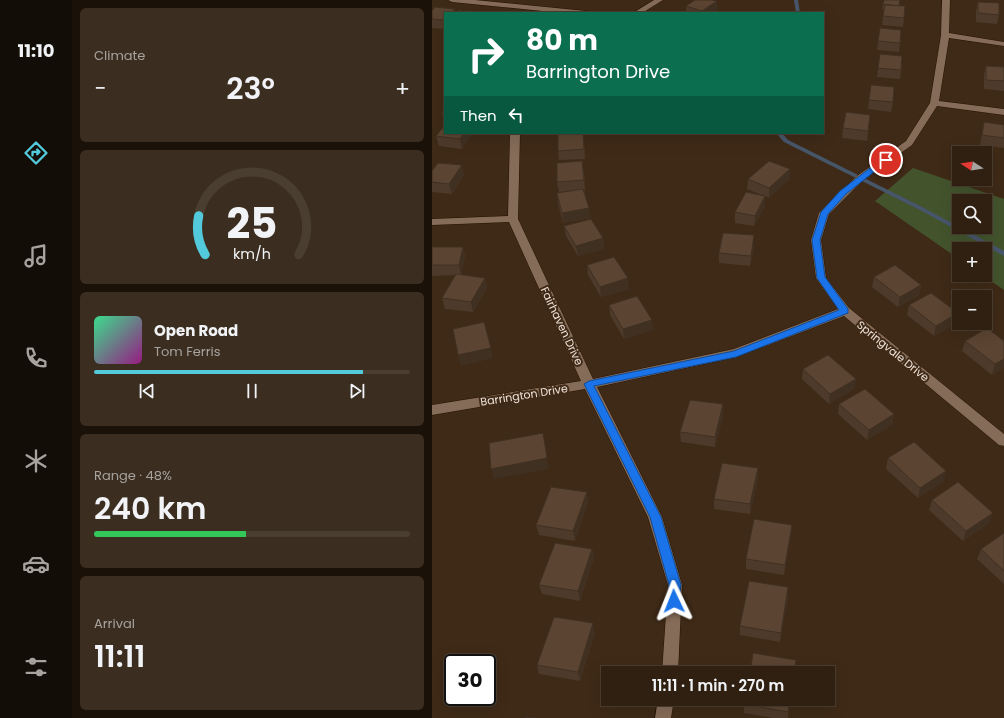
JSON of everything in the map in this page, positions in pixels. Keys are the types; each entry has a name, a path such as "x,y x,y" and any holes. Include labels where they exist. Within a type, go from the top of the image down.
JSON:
{"street":[{"path":"452,0 576,12"},
{"path":"639,12 659,0"},
{"name":"Springvale Drive","path":"946,0 945,35 934,103 909,143 860,178 824,213 816,240 821,278 845,311 1004,441"},
{"path":"945,35 1004,44"},
{"path":"934,103 1004,112"},
{"name":"Fairhaven Drive","path":"515,134 513,219 589,384 655,517 675,585 670,666"},
{"path":"432,222 513,219"},
{"name":"Barrington Drive","path":"432,410 589,384 736,353 845,311"},
{"path":"663,718 665,706"}],"green space":[{"path":"913,168 952,181 952,186 966,186 989,194 952,194 952,234 992,234 992,195 1004,199 1004,290 992,282 992,242 952,242 952,254 875,201"}],"building":[{"path":"695,0 717,1 702,11 686,6"},
{"path":"884,0 900,0 899,6 883,4"},
{"path":"978,2 999,3 999,15 978,13"},
{"path":"885,5 905,6 904,18 883,16"},
{"path":"435,7 455,9 452,12 444,12 444,20 432,19 432,11"},
{"path":"459,10 479,12 458,12"},
{"path":"880,28 901,30 900,43 878,41"},
{"path":"880,54 902,56 901,70 878,68"},
{"path":"986,66 1004,67 1004,81 986,80"},
{"path":"871,85 894,87 893,102 869,100"},
{"path":"846,112 870,115 868,131 843,128"},
{"path":"984,122 1004,125 1004,138 982,135"},
{"path":"444,126 444,134 463,134 460,139 436,136"},
{"path":"558,134 583,134 584,149 558,151"},
{"path":"582,161 584,180 557,182 557,163"},
{"path":"769,161 790,169 769,188 748,179"},
{"path":"438,163 462,165 449,184 432,182 432,171"},
{"path":"583,189 589,208 562,213 557,193"},
{"path":"746,192 765,196 755,216 735,212"},
{"path":"591,219 603,238 576,246 564,226"},
{"path":"723,233 754,235 751,256 719,253"},
{"path":"432,247 463,247 459,265 432,265"},
{"path":"614,257 628,278 600,287 587,265"},
{"path":"895,265 921,285 900,297 874,277"},
{"path":"456,274 485,278 471,302 442,298"},
{"path":"931,293 952,309 952,317 936,326 909,305"},
{"path":"637,296 652,320 623,329 609,305"},
{"path":"484,322 491,348 458,355 453,329"},
{"path":"984,330 990,330 1004,341 1004,359 995,364 965,341"},
{"path":"828,355 856,379 830,394 803,369"},
{"path":"865,389 894,414 869,430 839,404"},
{"path":"690,400 723,404 715,437 680,432"},
{"path":"543,433 547,458 491,469 489,443"},
{"path":"914,442 946,471 920,488 888,458"},
{"path":"722,463 758,468 750,504 714,499"},
{"path":"958,482 993,513 966,531 932,500"},
{"path":"551,487 587,492 573,531 536,525"},
{"path":"754,519 792,525 785,565 746,559"},
{"path":"1004,533 1004,571 981,549"},
{"path":"555,543 592,549 578,591 539,585"},
{"path":"749,581 788,587 781,633 740,626"},
{"path":"554,617 593,623 578,672 537,665"},
{"path":"753,653 796,660 795,666 751,666"},
{"path":"755,706 789,706 788,712"}],"waterway":[{"path":"796,0 798,12"},
{"path":"780,134 786,141 922,209 1004,254"}],"route":[{"path":"674,601 675,585 655,517 589,384 736,353 845,311 821,278 816,240 824,213 860,178 886,160"}]}
